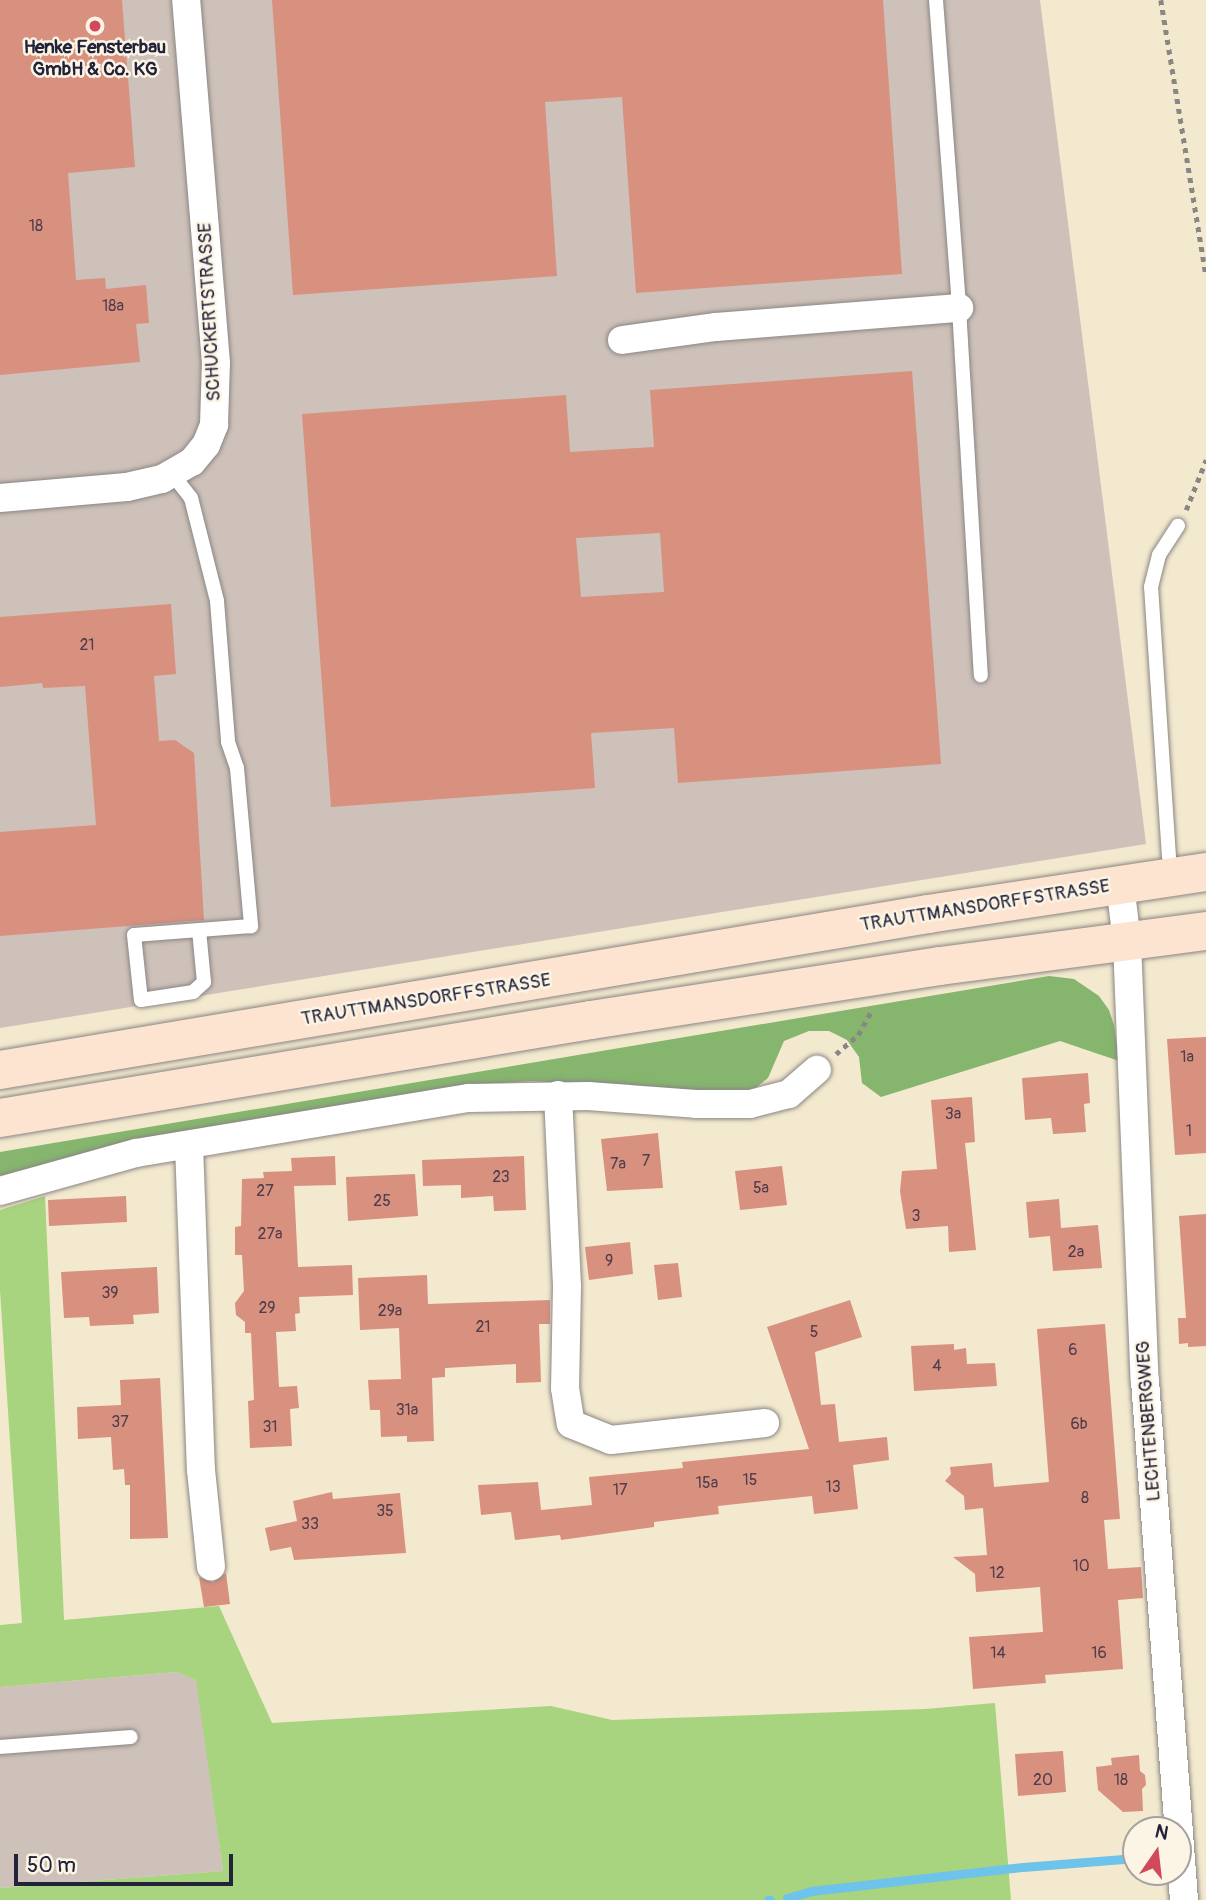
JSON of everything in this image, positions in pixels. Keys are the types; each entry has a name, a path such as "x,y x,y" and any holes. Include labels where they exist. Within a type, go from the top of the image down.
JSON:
{"main road":[{"path":"1120,884 1206,872"},
{"name":"TRAUTTMANSDORFFSTRASSE","path":"0,1070 1120,884"},
{"path":"0,1118 604,1018 940,966 1206,931"}],"street":[{"name":"SCHUCKERTSTRASSE","path":"0,498 127,487 173,475 192,462 206,445 217,406 210,276 186,0"},
{"path":"622,340 716,327 959,308"},
{"name":"TRAUTTMANSDORFFSTRASSE","path":"1120,884 1127,942"},
{"name":"LECHTENBERGWEG","path":"1127,942 1145,1381 1184,1900"},
{"path":"0,1191 92,1163 468,1098 558,1095 696,1104 750,1104 789,1094 817,1070"},
{"path":"558,1095 567,1286 565,1388 571,1424 611,1440 765,1423"},
{"path":"189,1145 201,1470 211,1566"}],"lane":[{"path":"936,0 959,308 981,675"},
{"path":"173,475 191,498 200,543 217,601 228,741 237,768 251,926 199,930 134,935 141,1000 193,992 204,982 199,930"},
{"path":"1170,857 1151,587 1159,555 1178,527"},
{"path":"0,1747 131,1737"}],"path":[{"path":"1161,0 1206,274"},
{"path":"1178,527 1195,493 1206,460"},
{"path":"858,1035 874,1006"}],"shaded area":[{"path":"0,0 1040,0 1146,844 0,1028"},
{"path":"176,1672 197,1680 223,1871 0,1888 0,1687"}],"green space":[{"path":"1049,976 1074,979 1099,996 1109,1010 1114,1025 1119,1061 1060,1041 881,1097 862,1083 859,1057 847,1040 829,1031 809,1031 784,1041 768,1078 753,1090 722,1092 532,1081 461,1086 130,1142 0,1176 0,1152"},
{"path":"45,1196 64,1620 219,1606 272,1723 551,1706 612,1720 925,1709 995,1703 1011,1900 0,1900 0,1888 223,1871 196,1680 176,1672 0,1687 0,1625 22,1623 0,1290 0,1210"}],"building":[{"path":"0,0 122,0 135,167 68,173 76,280 105,278 106,289 146,285 149,323 136,324 140,362 0,375"},
{"path":"272,0 883,0 902,274 636,293 622,97 545,102 557,276 293,295"},
{"path":"912,371 941,764 678,783 674,728 591,733 595,788 331,807 302,414 566,395 570,452 654,447 650,390","holes":["660,533 664,592 581,597 576,538"]},
{"path":"171,604 176,674 154,676 159,741 175,740 194,753 204,920 0,936 0,832 96,825 85,686 43,688 42,683 0,687 0,617"},
{"path":"1206,1037 1206,1153 1175,1155 1167,1039"},
{"path":"1088,1073 1090,1103 1084,1104 1086,1132 1053,1134 1051,1118 1025,1120 1022,1078"},
{"path":"972,1097 975,1142 965,1143 976,1250 949,1252 948,1226 906,1229 900,1191 902,1171 937,1169 931,1100"},
{"path":"658,1133 663,1188 607,1191 601,1139"},
{"path":"335,1156 336,1185 294,1186 298,1267 352,1265 353,1295 299,1297 300,1313 295,1314 296,1331 276,1332 279,1387 297,1386 299,1408 290,1409 292,1446 250,1448 248,1401 254,1400 251,1333 245,1333 245,1322 236,1315 235,1303 244,1291 242,1255 235,1255 235,1227 241,1226 242,1179 264,1178 263,1172 292,1171 291,1158"},
{"path":"524,1156 526,1210 494,1211 493,1196 461,1198 461,1185 423,1186 422,1160"},
{"path":"782,1166 787,1205 740,1210 735,1171"},
{"path":"415,1174 418,1216 348,1221 346,1177"},
{"path":"126,1196 127,1222 49,1226 48,1200"},
{"path":"1059,1199 1061,1228 1098,1225 1102,1268 1053,1271 1050,1236 1029,1238 1026,1202"},
{"path":"1206,1214 1206,1346 1188,1347 1188,1343 1179,1344 1178,1318 1186,1318 1179,1216"},
{"path":"630,1242 633,1274 589,1280 585,1247"},
{"path":"678,1263 682,1297 658,1300 654,1265"},
{"path":"157,1267 159,1313 133,1315 134,1324 90,1326 89,1317 64,1318 61,1272"},
{"path":"427,1275 428,1304 550,1300 550,1324 539,1324 541,1382 516,1383 516,1364 445,1368 445,1377 432,1378 434,1441 407,1442 407,1436 381,1437 380,1410 370,1410 368,1380 401,1379 399,1328 360,1330 358,1278"},
{"path":"850,1300 862,1337 815,1352 821,1405 835,1404 839,1442 887,1437 889,1460 853,1465 858,1509 814,1514 812,1496 718,1506 719,1514 654,1522 654,1527 561,1540 560,1535 515,1540 511,1512 481,1515 478,1485 538,1482 541,1510 592,1505 589,1477 683,1468 682,1462 809,1449 767,1327"},
{"path":"1105,1324 1120,1519 1104,1520 1108,1569 1141,1567 1143,1598 1118,1600 1123,1669 1045,1675 1046,1683 973,1689 969,1637 1043,1632 1040,1587 976,1592 975,1574 953,1557 987,1555 983,1508 965,1510 964,1496 945,1481 951,1474 950,1467 992,1463 994,1487 1049,1482 1037,1329"},
{"path":"954,1344 954,1350 966,1348 967,1364 995,1363 997,1386 914,1391 911,1346"},
{"path":"160,1378 168,1538 130,1539 130,1485 125,1485 124,1469 113,1470 111,1437 78,1439 77,1407 121,1405 120,1380"},
{"path":"332,1492 333,1499 400,1493 406,1553 294,1560 291,1547 270,1551 265,1528 297,1521 293,1501"},
{"path":"226,1573 230,1604 204,1607 199,1577 213,1582"},
{"path":"1063,1751 1066,1792 1018,1796 1015,1754"},
{"path":"1139,1755 1140,1771 1145,1775 1146,1785 1142,1789 1143,1811 1123,1812 1098,1790 1096,1767 1112,1765 1111,1758"}],"waterway":[{"path":"787,1898 811,1891 1023,1867 1122,1859"}],"place":[{"name":"Henke Fensterbau GmbH & Co. KG","path":"95,26"}]}
